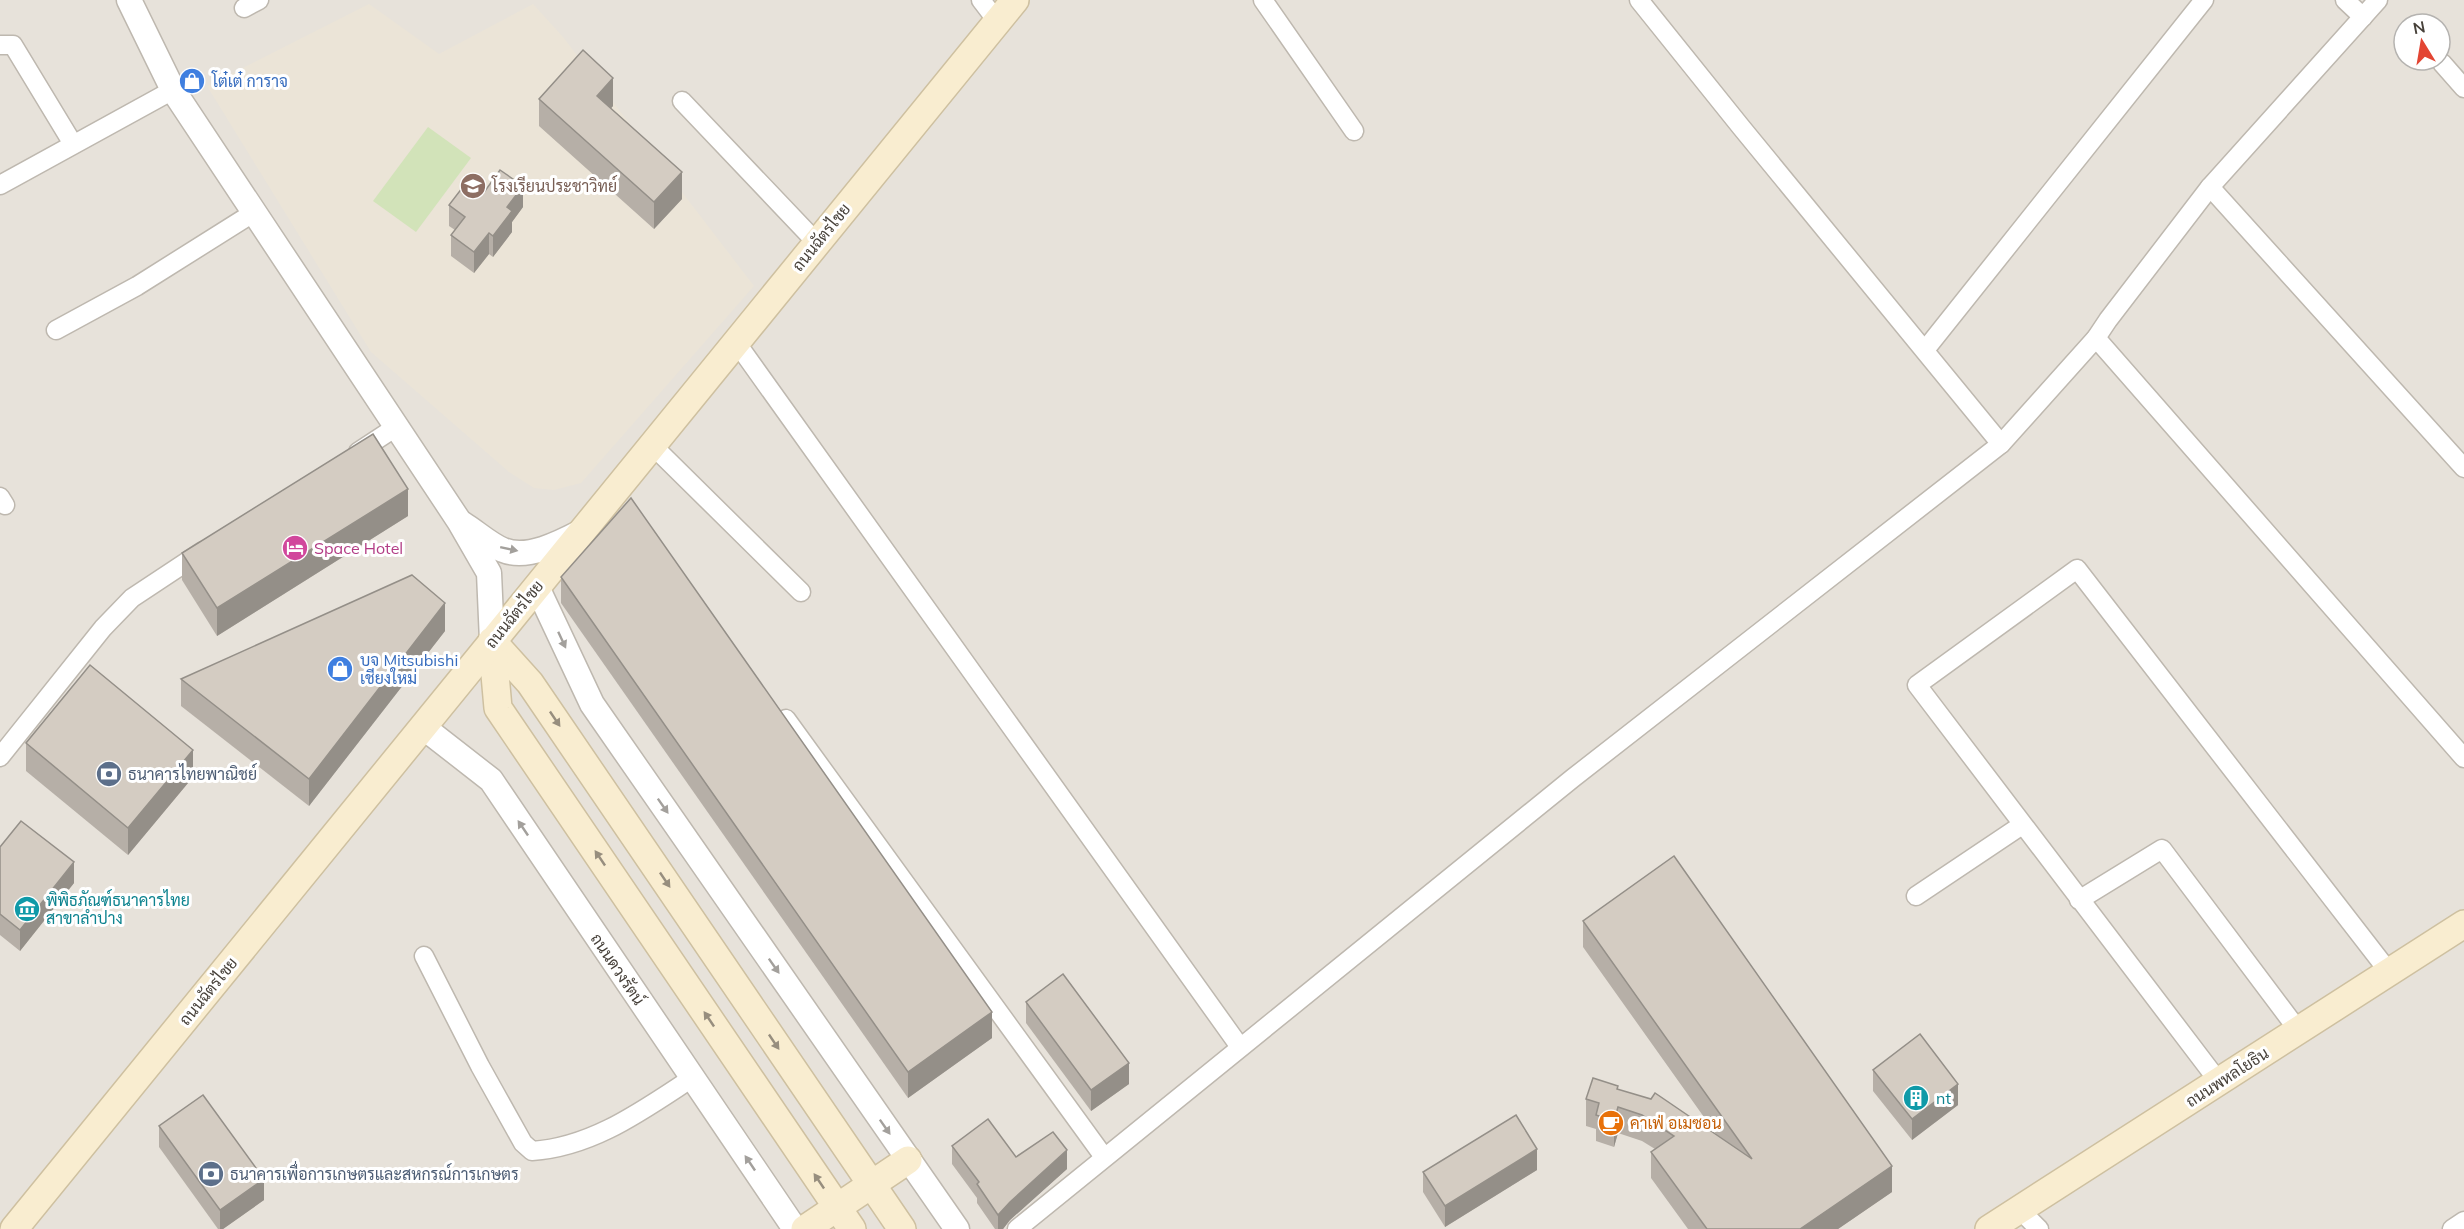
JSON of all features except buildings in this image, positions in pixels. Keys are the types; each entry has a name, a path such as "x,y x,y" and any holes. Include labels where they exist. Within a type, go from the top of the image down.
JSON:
{"main road":[{"name":"ถนนฉัตรไชย","path":"15,1229 581,532 625,497 652,445 1014,0"},
{"path":"492,641 531,683 902,1229"},
{"path":"492,641 498,708 844,1218"},
{"name":"ถนนพหลโยธิน","path":"1989,1229 2464,924"},
{"path":"805,1229 844,1218 871,1185 908,1160"}],"street":[{"path":"129,0 173,90 459,521 489,573 492,641"},
{"path":"981,0 997,21"},
{"path":"1263,0 1354,131"},
{"path":"1639,0 2001,444"},
{"path":"1925,350 2204,0"},
{"path":"2345,0 2363,17"},
{"path":"1017,1229 1573,778 2001,444 2096,338 2210,187 2378,0"},
{"path":"0,45 13,45 73,144"},
{"path":"2450,72 2464,88"},
{"path":"0,185 173,90"},
{"path":"682,101 817,243"},
{"path":"2210,187 2464,468"},
{"path":"56,330 138,286 253,213"},
{"path":"2096,338 2464,758"},
{"path":"736,342 1240,1047"},
{"path":"347,459 396,427"},
{"path":"652,445 801,592"},
{"path":"459,521 504,551 537,550 555,546 581,532"},
{"path":"0,757 103,628 132,598 214,544"},
{"path":"2219,1082 1917,685 2077,569 2389,972"},
{"path":"537,587 592,704 957,1229"},
{"path":"773,700 1104,1157"},
{"name":"ถนนดวงรัตน์","path":"423,727 490,780 795,1229"},
{"path":"1916,896 2022,825"},
{"path":"2079,900 2162,849 2298,1030"},
{"path":"424,956 480,1066 523,1143 532,1151 579,1142 609,1129 638,1114 692,1078"},
{"path":"2020,1210 2039,1229"},
{"path":"2452,1229 2464,1221"}],"shaded area":[{"path":"0,0 2464,0 2464,1229 0,1229"},
{"name":"โรงเรียนประชาวิทย์","path":"369,4 439,54 533,4 563,37 754,286 581,483 554,490 534,488 509,472 371,352 207,86"}],"green space":[{"path":"428,127 471,158 416,232 373,201"}],"place":[{"name":"โต๋เต๋ การาจ","path":"192,81"},
{"name":"โรงเรียนประชาวิทย์","path":"473,186"},
{"name":"Space Hotel","path":"295,548"},
{"name":"บจ Mitsubishi เชียงใหม่","path":"340,669"},
{"name":"ธนาคารไทยพาณิชย์","path":"109,774"},
{"name":"พิพิธภัณฑ์ธนาคารไทย สาขาลำปาง","path":"27,909"},
{"name":"nt","path":"1916,1098"},
{"name":"คาเฟ่ อเมซอน","path":"1611,1123"},
{"name":"ธนาคารเพื่อการเกษตรและสหกรณ์การเกษตร","path":"211,1174"}]}
